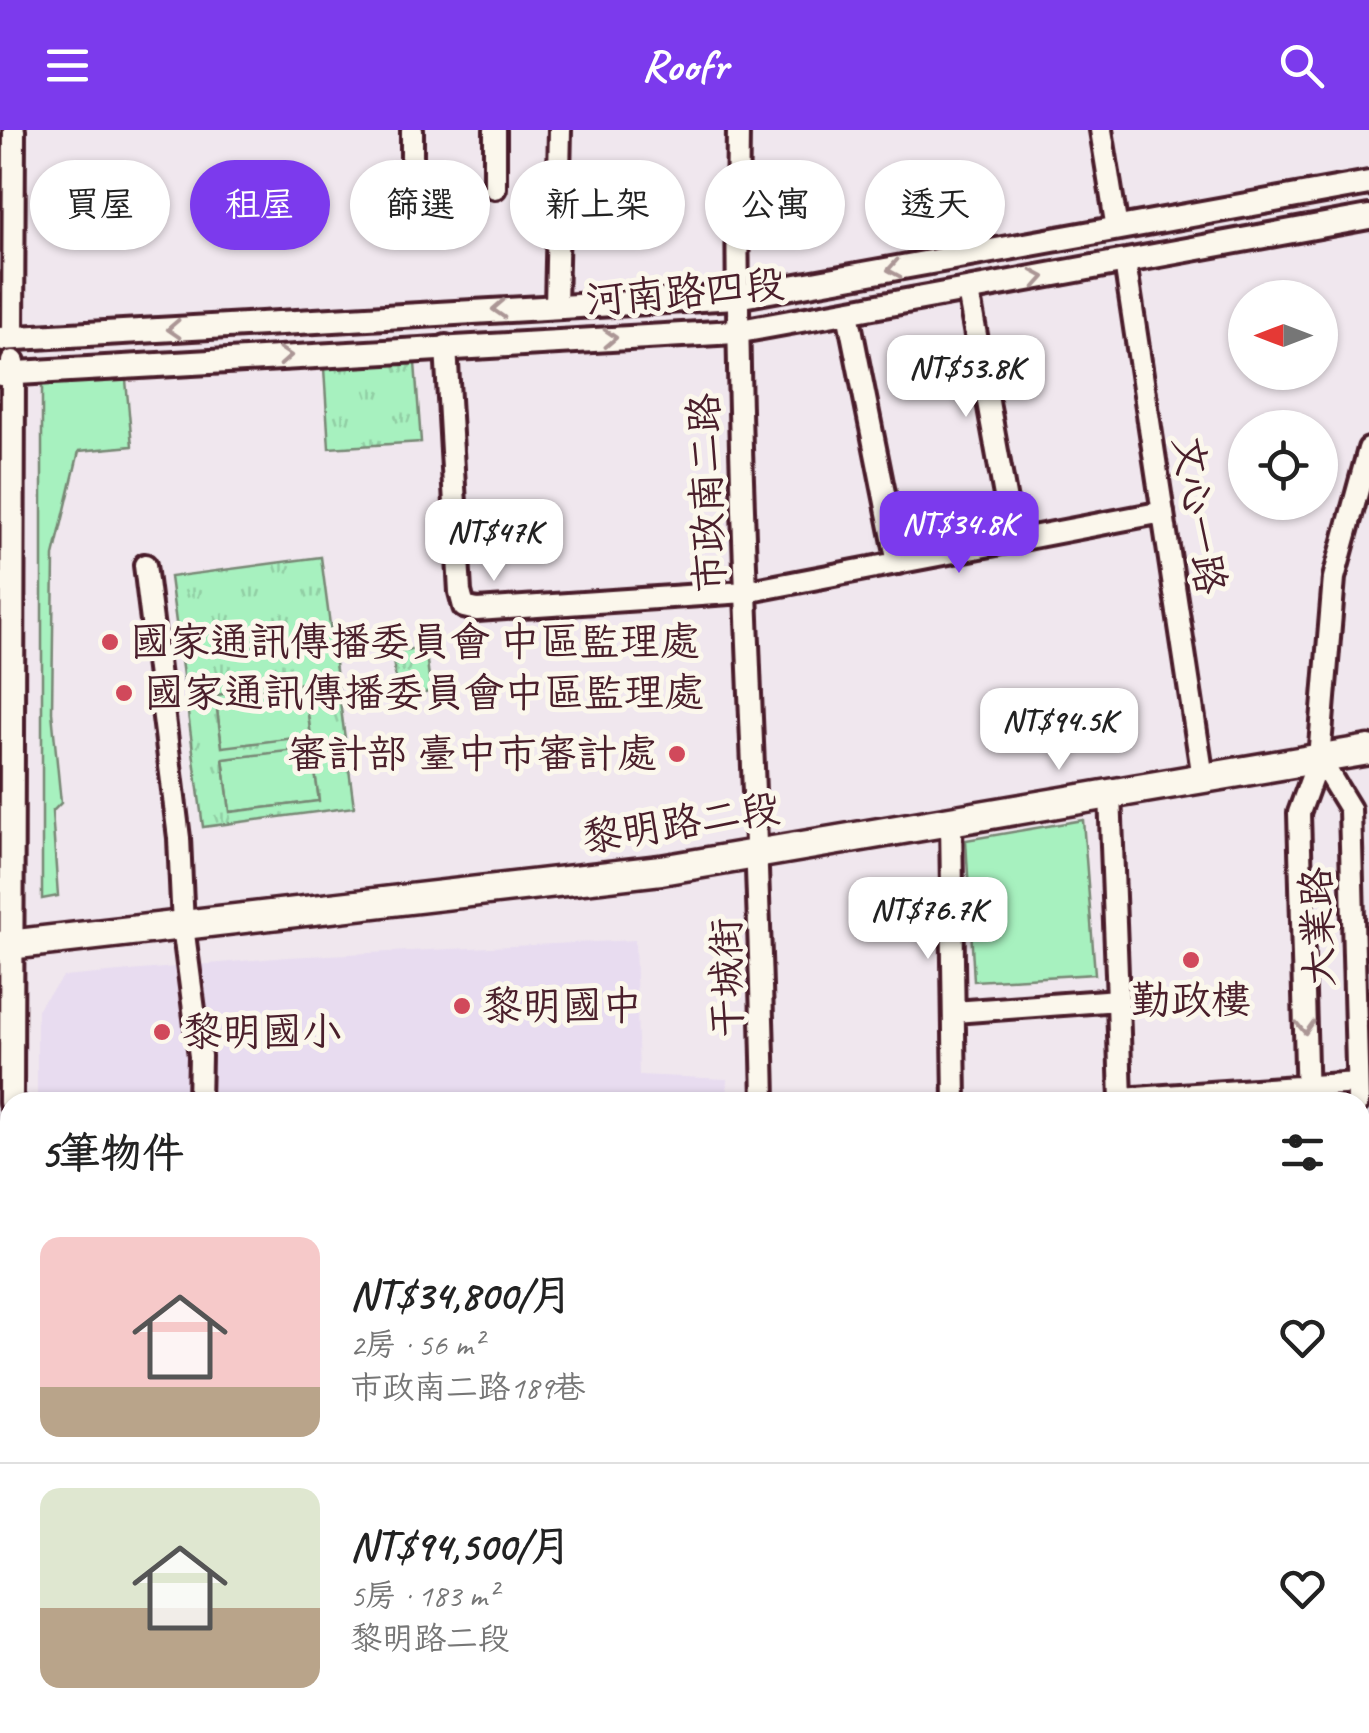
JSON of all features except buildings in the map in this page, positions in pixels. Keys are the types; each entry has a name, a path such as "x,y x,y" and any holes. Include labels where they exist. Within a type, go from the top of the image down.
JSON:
{"main road":[{"name":"黎明路二段","path":"6,945 661,870 1369,750"}],"street":[{"path":"11,1092 6,945 7,338 14,130"},
{"path":"412,130 412,160"},
{"path":"496,130 496,188"},
{"path":"556,306 560,130"},
{"name":"市政南二路","path":"738,130 735,332 759,853"},
{"path":"1101,130 1117,229"},
{"name":"河南路四段","path":"7,338 736,297 1369,182"},
{"name":"河南路四段","path":"7,374 735,332 1369,217"},
{"name":"文心一路","path":"1125,262 1203,778"},
{"path":"968,291 1012,540"},
{"path":"848,313 898,563"},
{"path":"446,346 464,606 477,610 745,592 1163,512"},
{"name":"大業路","path":"1307,1092 1299,813 1319,758 1334,578 1369,449"},
{"path":"146,565 179,838 183,926 200,1056 199,1092"},
{"name":"大業路","path":"1319,758 1350,809 1358,1092"},
{"path":"1110,794 1121,1092"},
{"path":"951,820 954,1092"},
{"name":"干城街","path":"759,853 764,1092"},
{"path":"954,1012 1118,1000"}],"shaded area":[{"path":"635,940 639,1075 727,1079 728,1092 37,1092 37,1009 63,977 287,957"}],"green space":[{"path":"415,363 421,442 329,448 324,368"},
{"path":"126,380 132,446 79,451 54,556 52,712 61,803 52,812 58,896 42,899 42,384"},
{"path":"321,557 354,807 203,827 170,577","holes":["304,683 311,736 222,747 215,695","312,748 319,801 230,812 223,759"]},
{"path":"425,647 431,692 398,697 392,652"},
{"path":"304,683 311,736 222,748 215,695"},
{"path":"312,747 319,801 230,812 223,759"},
{"path":"1083,820 1095,974 974,981 966,840"}],"place":[{"name":"國家通訊傳播委員會 中區監理處","path":"110,642"},
{"name":"國家通訊傳播委員會中區監理處","path":"124,693"},
{"name":"審計部 臺中市審計處","path":"677,754"},
{"name":"勤政樓","path":"1191,960"},
{"name":"黎明國中","path":"462,1006"},
{"name":"黎明國小","path":"162,1032"}]}
